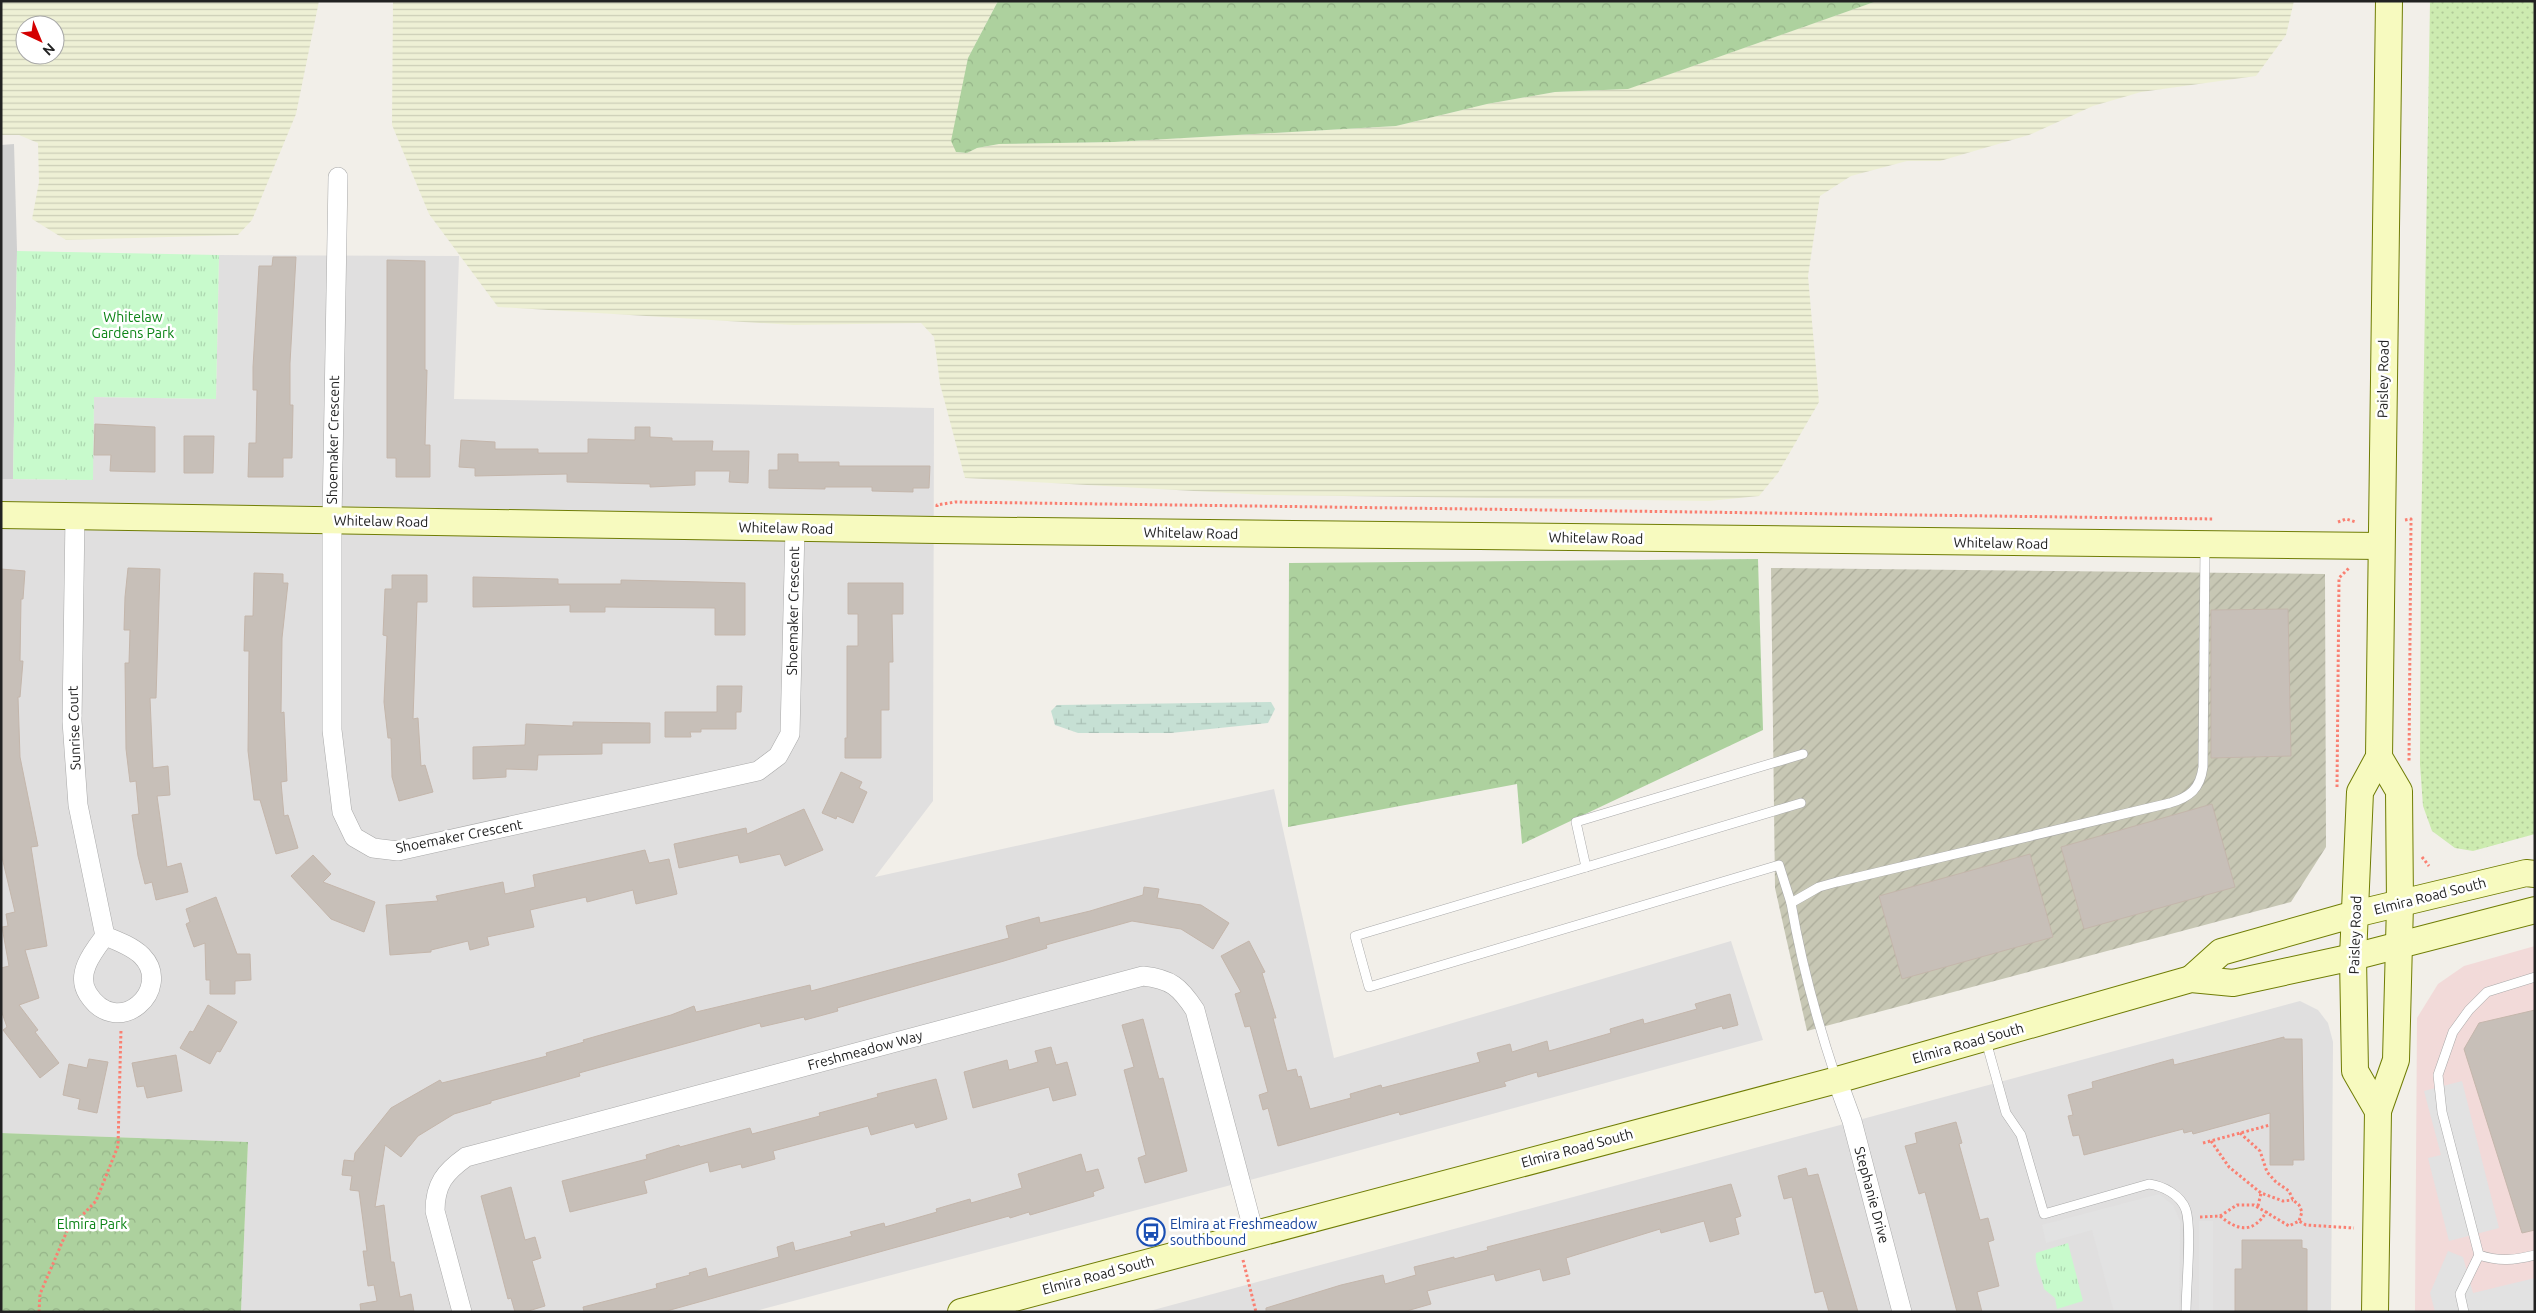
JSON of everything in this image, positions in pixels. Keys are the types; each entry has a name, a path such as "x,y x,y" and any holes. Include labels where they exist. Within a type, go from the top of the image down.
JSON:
{"street":[{"name":"Paisley Road","path":"2378,1111 2355,1071 2354,957 2360,792 2379,757 2389,1"},
{"name":"Shoemaker Crescent","path":"338,177 332,520 332,730 342,812 354,837 372,848 398,851 758,771 778,756 790,734 795,528"},
{"name":"Whitelaw Road","path":"1,515 937,530 2381,546"},
{"name":"Sunrise Court","path":"75,516 72,721 78,805 105,936"},
{"path":"2375,1312 2378,1111 2396,1060 2400,904 2399,791 2379,757"},
{"name":"Elmira Road South","path":"2191,979 2221,952 2355,914 2526,873 2535,874"},
{"name":"Elmira Road South","path":"961,1312 1836,1080 2191,979 2233,983 2354,957 2398,944 2535,910"},
{"path":"105,936 119,942 143,957 150,970 152,982 142,1003 132,1010 122,1013 104,1010 94,1004 86,991 83,980 86,965 105,936"},
{"name":"Freshmeadow Way","path":"462,1312 436,1211 435,1199 439,1183 447,1170 466,1157 1143,976 1162,978 1182,990 1195,1010 1245,1236"},
{"name":"Stephanie Drive","path":"1836,1080 1852,1121 1902,1312"}],"lane":[{"path":"1791,903 1819,888 1838,882 2170,803 2186,798 2192,793 2199,786 2203,767 2205,545"},
{"path":"1586,867 1576,822 1802,754"},
{"path":"1801,803 1355,936 1369,987 1779,865 1791,903 1821,1033 1836,1080"},
{"path":"2464,1312 2460,1294 2479,1255 2442,1112 2438,1075 2453,1032 2469,1010 2487,992 2535,978"},
{"path":"1985,1038 2006,1113 2021,1135 2044,1214 2149,1184 2160,1186 2174,1195 2186,1209 2186,1312"},
{"path":"2479,1255 2494,1260 2508,1261 2535,1255"}],"path":[{"path":"937,530 937,505 955,502 2224,520"},
{"path":"2333,524 2346,519 2355,522"},
{"path":"2409,766 2411,520"},
{"path":"2337,795 2339,578 2350,567"},
{"path":"2419,853 2429,866"},
{"path":"39,1312 40,1294 67,1231 96,1201 118,1146 122,1013"},
{"path":"2203,1143 2270,1125"},
{"path":"2240,1133 2260,1150 2267,1172 2276,1182 2289,1191 2301,1208 2299,1221"},
{"path":"2211,1141 2229,1167 2261,1193 2274,1196 2283,1201 2294,1200"},
{"path":"2258,1206 2261,1193"},
{"path":"2186,1218 2220,1216 2237,1205 2258,1206 2288,1226 2299,1221"},
{"path":"2220,1216 2237,1227 2252,1227 2257,1224 2267,1211"},
{"path":"2299,1221 2306,1225 2376,1228"},
{"path":"1245,1236 1256,1312"}],"shaded area":[{"path":"1,1 319,1 296,114 252,220 238,235 66,240 32,219 39,182 38,143 19,135 1,135"},
{"path":"393,1 998,1 968,58 956,152 967,153 977,148 999,144 1114,142 1396,126 1487,104 1555,92 1627,89 1877,1 2294,1 2286,35 2256,76 2141,92 2093,106 2029,135 1940,161 1907,161 1851,176 1820,196 1808,276 1819,402 1778,473 1759,496 1709,501 1265,495 965,478 940,384 934,337 921,323 793,325 498,307 429,214 392,125"},
{"path":"14,144 17,251 13,479 1,479 1,145"},
{"path":"219,255 459,256 454,399 934,408 933,801 875,877 1274,789 1334,1058 1731,941 1763,1040 1265,1176 752,1312 241,1312 248,1142 1,1133 1,479 92,480 94,397 216,399"},
{"path":"1771,568 2325,574 2326,847 2291,902 1807,1031 1775,888"},
{"path":"2535,946 2535,1312 2415,1312 2417,1018 2438,984 2464,966"},
{"path":"2300,1001 2318,1010 2328,1023 2333,1042 2331,1312 1146,1312"},
{"path":"2462,1081 2499,1228 2449,1241 2428,1158 2441,1155 2424,1091"},
{"path":"2159,1194 2173,1205 2180,1221 2179,1312 2114,1312 2092,1230 2046,1243 2042,1225"},
{"path":"2199,1221 2213,1221 2213,1312 2199,1312"},
{"path":"2448,1251 2463,1257 2473,1293 2535,1278 2535,1312 2435,1312 2430,1293"}],"green space":[{"path":"998,1 1877,1 1628,89 1555,92 1487,104 1396,126 1114,142 999,144 977,148 967,153 956,152 951,141 968,58"},
{"path":"2430,1 2535,1 2535,834 2473,851 2455,848 2432,831 2423,806 2420,764 2421,546"},
{"name":"Whitelaw Gardens Park","path":"17,251 219,255 216,399 94,397 93,480 13,479"},
{"path":"1758,559 1763,730 1522,844 1517,784 1288,827 1289,563"},
{"path":"1271,702 1275,709 1268,723 1171,733 1078,733 1055,725 1051,711 1057,705"},
{"name":"Elmira Park","path":"1,1133 248,1142 241,1312 1,1312"},
{"path":"2068,1243 2083,1301 2057,1309 2055,1298 2044,1289 2037,1266 2036,1253"}],"building":[{"path":"273,257 296,257 290,363 290,405 293,405 292,458 283,458 283,477 248,477 249,443 256,443 257,390 253,390 253,367 259,266 272,266"},
{"path":"387,260 425,261 425,370 427,370 425,445 430,445 430,477 396,477 396,458 387,458"},
{"path":"95,424 155,427 155,472 110,471 111,455 94,455"},
{"path":"635,427 650,427 650,437 672,438 672,441 713,441 712,451 749,451 748,483 729,482 730,471 695,471 695,485 650,487 650,484 567,482 567,474 475,476 475,468 459,467 461,440 495,442 495,449 538,449 538,453 588,453 588,439 635,440"},
{"path":"184,436 214,436 213,473 184,473"},
{"path":"778,454 798,454 798,462 839,462 839,466 930,466 929,488 913,488 913,492 872,491 872,487 825,487 825,489 769,488 769,470 778,470"},
{"path":"128,568 160,569 156,698 150,698 153,768 168,766 170,795 157,796 167,867 181,863 188,892 156,900 152,882 145,884 138,856 132,815 139,814 136,781 130,782 126,749 125,663 129,663 130,630 124,630"},
{"path":"1,569 25,571 23,599 21,599 20,661 23,661 20,697 18,697 20,757 38,846 31,847 47,946 25,950 39,998 19,1005 38,1030 35,1032 59,1063 40,1078 3,1030 7,1027 1,1010 1,968 9,966 2,927 8,926 6,914 15,912 1,853"},
{"path":"254,573 283,574 283,583 288,583 282,638 281,713 284,712 287,781 281,782 284,816 288,815 298,848 276,854 260,800 254,800 248,751 249,651 244,651 245,616 253,616"},
{"path":"392,575 427,575 427,602 417,602 413,719 418,718 421,766 425,765 433,792 399,801 392,777 391,738 388,738 384,702 387,636 383,635 385,589 392,589"},
{"path":"473,577 558,579 558,584 621,584 621,580 745,583 745,635 715,635 715,608 605,607 605,612 570,612 570,605 473,607"},
{"path":"848,583 903,583 903,614 892,614 893,662 889,662 889,710 881,710 881,758 845,758 845,738 847,738 847,646 858,646 858,614 848,614"},
{"path":"2288,609 2291,756 2211,758 2211,610"},
{"path":"717,686 742,686 741,712 736,712 736,729 701,729 701,732 690,732 691,737 665,737 665,712 717,712"},
{"path":"573,722 650,723 650,743 602,743 602,754 538,755 537,770 506,769 506,777 473,779 473,747 525,745 526,724 573,726"},
{"path":"841,772 862,782 859,788 867,792 853,823 837,816 836,819 822,813"},
{"path":"2212,804 2235,887 2084,929 2061,847"},
{"path":"804,809 823,850 785,866 780,854 740,863 738,855 679,868 674,844 746,828 747,834"},
{"path":"645,850 649,863 669,859 677,894 636,904 633,890 587,902 586,897 530,910 534,927 487,937 489,945 470,950 468,941 431,950 431,952 390,955 386,905 438,901 436,896 503,882 505,894 535,887 533,875"},
{"path":"2030,854 2053,937 1902,979 1879,896"},
{"path":"313,855 331,874 323,882 375,902 364,932 331,919 291,876"},
{"path":"1144,887 1159,889 1157,898 1201,905 1229,923 1213,949 1181,929 1132,921 1046,945 1047,948 1004,961 837,1008 838,1011 805,1020 804,1017 761,1027 760,1023 579,1073 580,1076 491,1101 491,1103 454,1114 418,1136 401,1157 385,1145 375,1207 384,1205 391,1262 394,1262 400,1297 411,1294 414,1312 361,1312 360,1304 377,1301 374,1285 368,1286 363,1251 367,1251 359,1191 350,1190 352,1176 342,1175 344,1160 354,1161 355,1153 391,1108 440,1080 442,1083 547,1056 546,1053 584,1042 583,1040 671,1015 694,1006 696,1012 810,985 811,991 1009,938 1006,926 1039,917 1040,923 1090,911 1143,895"},
{"path":"216,897 237,954 250,954 251,980 235,981 235,994 210,994 210,980 206,980 205,943 194,947 186,924 190,922 186,909"},
{"path":"1249,941 1265,972 1262,973 1276,1018 1273,1018 1287,1071 1296,1069 1298,1077 1301,1076 1310,1109 1351,1098 1350,1094 1381,1085 1382,1088 1480,1062 1477,1053 1510,1044 1512,1052 1547,1041 1549,1051 1611,1033 1610,1029 1643,1019 1644,1024 1697,1009 1695,1004 1730,994 1738,1025 1723,1029 1722,1026 1538,1077 1537,1072 1504,1082 1506,1086 1400,1115 1399,1112 1278,1146 1268,1108 1263,1110 1259,1095 1268,1092 1250,1026 1245,1027 1235,994 1241,992 1221,956"},
{"path":"208,1005 237,1022 220,1052 217,1051 210,1064 180,1048 190,1031 193,1032"},
{"path":"2535,1010 2535,1230 2522,1233 2464,1049 2479,1023"},
{"path":"1143,1019 1159,1079 1163,1078 1187,1171 1145,1183 1138,1158 1146,1155 1124,1070 1134,1067 1122,1025"},
{"path":"2284,1037 2284,1039 2302,1039 2304,1160 2293,1160 2293,1165 2270,1165 2270,1113 2193,1134 2192,1131 2184,1133 2183,1129 2084,1155 2079,1135 2073,1136 2068,1116 2073,1115 2068,1095 2093,1088 2092,1082 2173,1059 2174,1065"},
{"path":"1051,1047 1056,1065 1067,1062 1076,1095 1053,1101 1049,1087 973,1108 964,1072 1007,1060 1009,1070 1038,1062 1035,1051"},
{"path":"176,1055 182,1091 147,1098 144,1086 137,1087 132,1063"},
{"path":"89,1059 108,1062 97,1113 78,1109 80,1099 63,1095 69,1064 87,1068"},
{"path":"936,1079 947,1119 916,1128 914,1123 871,1135 868,1126 773,1151 775,1159 742,1168 741,1164 710,1172 708,1162 644,1181 647,1193 570,1212 562,1181 647,1159 646,1155 679,1145 680,1147 750,1128 752,1134 820,1116 819,1113 878,1097 877,1094"},
{"path":"1956,1122 1962,1143 1959,1144 1980,1220 1988,1218 1994,1240 1988,1242 1999,1286 1977,1292 1982,1312 1957,1312 1925,1192 1919,1194 1905,1146 1917,1143 1915,1133"},
{"path":"1081,1154 1086,1172 1098,1169 1104,1188 1093,1192 1094,1196 1030,1215 1029,1212 1010,1218 1009,1216 663,1312 584,1312 583,1307 657,1288 656,1284 690,1275 689,1273 706,1268 708,1277 779,1257 777,1247 793,1242 795,1251 852,1236 850,1232 884,1223 885,1227 937,1212 936,1209 970,1199 971,1203 1022,1188 1018,1174"},
{"path":"1806,1168 1808,1176 1818,1174 1858,1312 1829,1312 1823,1291 1815,1293 1792,1197 1784,1199 1778,1176"},
{"path":"1731,1184 1741,1216 1735,1218 1739,1234 1710,1242 1704,1221 1661,1233 1660,1229 1566,1258 1570,1274 1543,1281 1540,1269 1496,1281 1494,1274 1427,1291 1431,1304 1403,1312 1266,1312 1266,1308 1341,1285 1383,1275 1385,1284 1416,1275 1414,1267 1454,1257 1454,1259 1488,1250 1487,1247"},
{"path":"511,1187 525,1240 535,1237 541,1258 532,1261 545,1306 525,1312 515,1312 511,1298 508,1299 481,1196"},
{"path":"2242,1240 2302,1240 2302,1248 2307,1249 2307,1312 2235,1312 2235,1269 2242,1269"}],"place":[{"name":"Elmira at Freshmeadow southbound","path":"1151,1232"}]}
